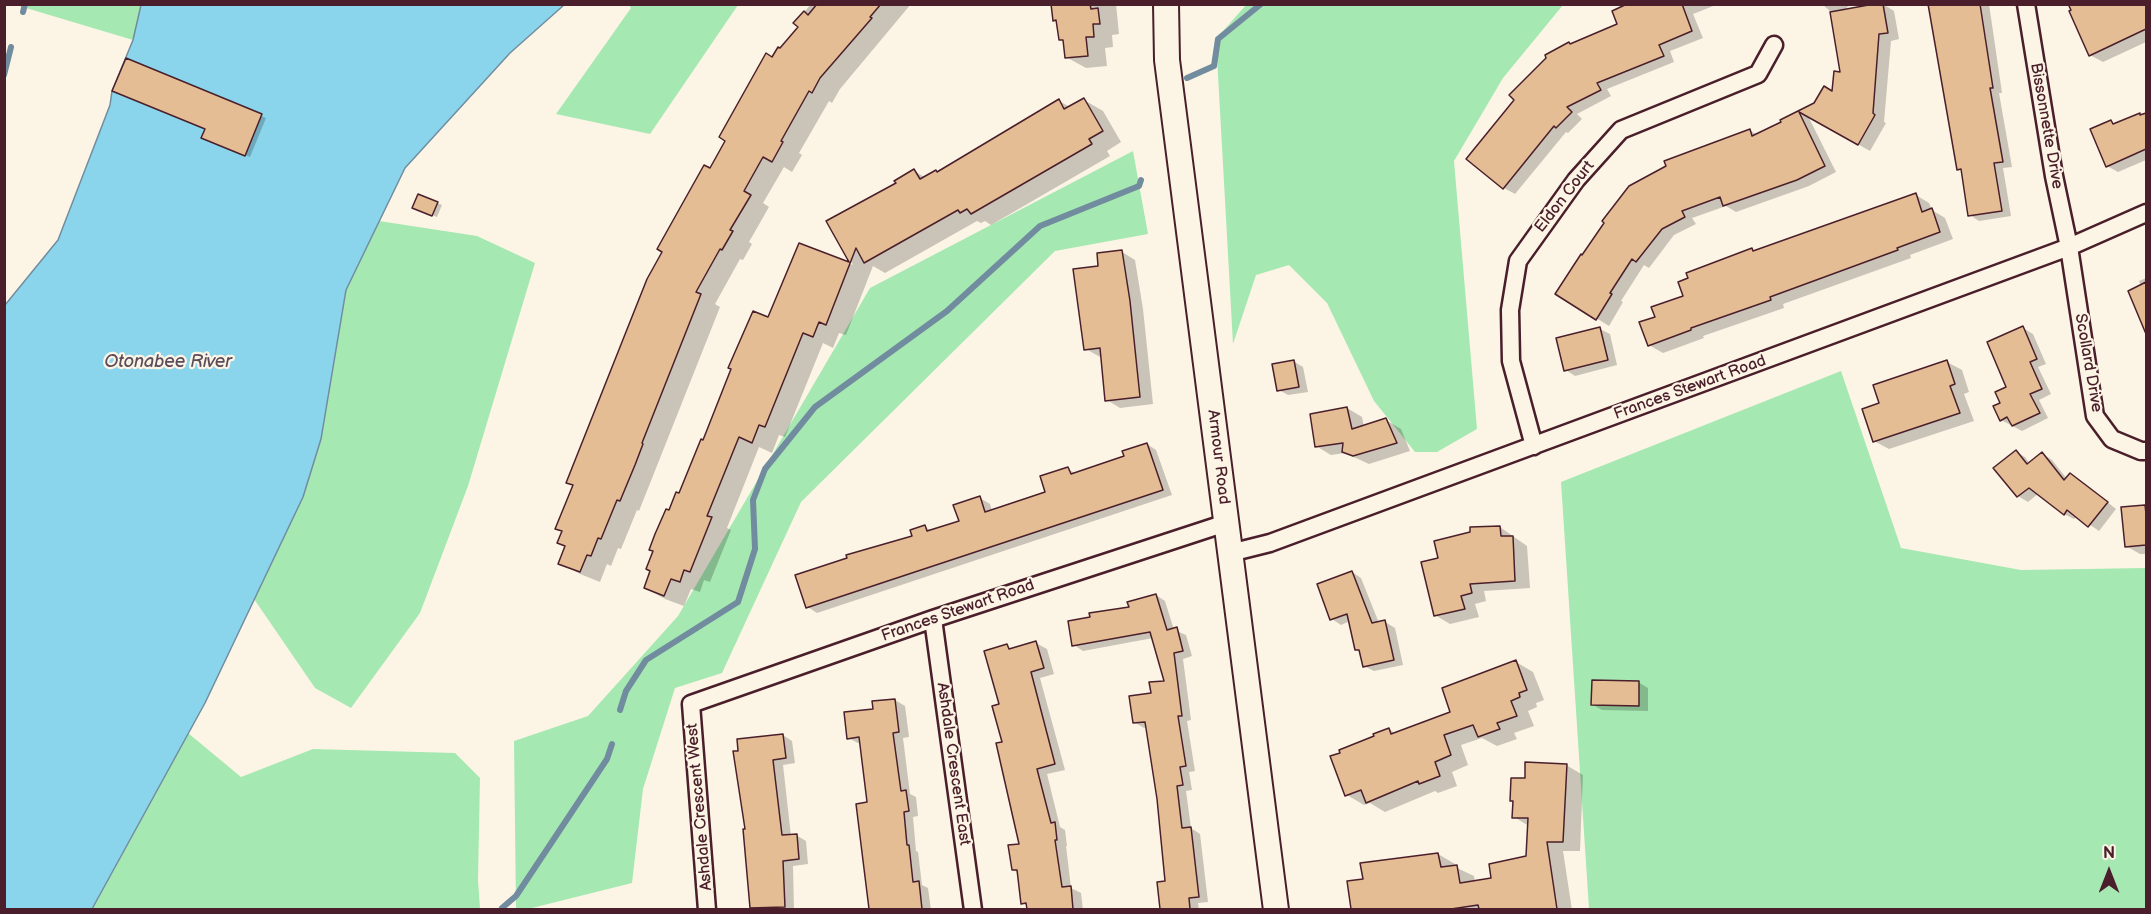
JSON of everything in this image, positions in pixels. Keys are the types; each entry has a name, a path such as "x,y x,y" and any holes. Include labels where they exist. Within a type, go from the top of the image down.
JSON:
{"main road":[{"name":"Armour Road","path":"1166,4 1167,60 1276,909"}],"street":[{"name":"Bissonnette Drive","path":"2026,4 2054,176 2069,247"},
{"name":"Eldon Court","path":"1534,446 1511,361 1510,310 1518,261 1576,180 1621,130 1758,74 1774,45"},
{"name":"Frances Stewart Road","path":"1230,553 1270,543 1534,446 2069,247 2146,213"},
{"name":"Scollard Drive","path":"2069,247 2095,416 2112,439 2146,451"},
{"name":"Frances Stewart Road","path":"692,704 933,619 1226,524"},
{"name":"Ashdale Crescent East","path":"933,619 972,909"},
{"name":"Ashdale Crescent West","path":"692,704 707,909"}],"green space":[{"path":"16,5 141,5 133,40"},
{"path":"629,5 738,5 650,134 556,114 631,8"},
{"path":"1246,5 1563,5 1503,78 1454,161 1477,429 1437,452 1415,452 1374,401 1327,303 1289,265 1256,275 1233,344 1216,39"},
{"path":"1133,151 1148,234 1055,251 801,502 722,673 675,688 643,789 632,883 528,909 516,909 514,741 588,716 678,616 870,288"},
{"path":"379,221 477,236 535,263 468,486 420,613 351,708 315,688 254,599 303,497 321,439 346,290"},
{"path":"1841,371 1901,548 2021,570 2146,568 2146,909 1589,909 1561,482"},
{"path":"188,733 241,777 313,749 455,753 480,778 478,880 480,909 92,910"}],"water":[{"name":"Otonabee River","path":"141,5 564,5 510,53 405,168 346,290 321,439 303,497 205,703 92,909 5,910 5,305 58,240 133,40"}],"building":[{"path":"817,4 881,4 870,17 872,18 820,78 812,93 809,91 772,162 763,157 744,191 751,195 730,230 733,231 696,292 701,294 635,465 601,539 598,538 591,556 587,555 580,572 558,564 565,546 557,543 562,531 555,529 573,485 566,483 647,279 662,252 657,249 704,165 710,168 725,141 719,137 766,53 772,57 778,47 780,48 798,27 793,23 804,11 808,15"},
{"path":"1051,4 1090,4 1091,9 1098,8 1100,24 1093,24 1094,37 1086,37 1088,56 1065,58 1063,40 1059,40"},
{"path":"1627,4 1682,4 1692,31 1659,45 1664,56 1597,83 1601,90 1567,107 1572,112 1556,128 1554,126 1503,189 1466,159 1514,100 1509,95 1546,58 1545,55 1569,42 1570,44 1617,24 1612,11"},
{"path":"1883,4 1888,33 1879,34 1873,113 1875,115 1858,145 1799,112 1825,166 1797,180 1723,206 1720,197 1682,211 1685,217 1662,229 1636,262 1632,259 1596,320 1555,294 1604,223 1602,221 1629,186 1666,166 1664,161 1750,129 1752,136 1781,122 1780,120 1814,103 1824,86 1832,91 1834,71 1840,72 1830,12"},
{"path":"1928,4 1980,4 1993,88 1990,88 2003,162 1994,163 2002,211 1968,216 1961,169 1957,170"},
{"path":"2068,4 2146,4 2146,29 2089,56"},
{"path":"126,58 262,114 245,156 201,138 205,129 112,91"},
{"path":"1084,98 1103,131 1089,139 1092,144 971,214 967,209 960,213 958,210 864,263 856,248 826,325 819,322 813,337 803,333 765,427 759,425 752,443 739,437 707,516 712,517 690,572 684,570 680,582 671,579 664,596 644,588 650,571 646,569 653,551 649,550 655,534 666,509 669,510 676,492 679,493 701,439 703,440 731,369 728,368 753,311 768,317 799,243 849,262 826,221 896,183 894,181 914,169 920,179 936,170 937,172 1059,99 1064,109"},
{"path":"2140,113 2140,115 2146,113 2146,149 2106,167 2090,129 2111,120 2113,124"},
{"path":"1916,193 1922,212 1932,208 1940,232 1897,248 1898,250 1770,297 1771,300 1648,346 1639,322 1655,317 1651,307 1683,296 1678,282 1688,278 1686,273 1752,248 1753,251"},
{"path":"418,194 438,202 432,216 412,208"},
{"path":"1122,250 1140,397 1105,401 1100,348 1084,350 1073,269 1098,266 1097,253"},
{"path":"2146,282 2146,334 2128,291"},
{"path":"2023,326 2037,359 2030,362 2042,389 2030,394 2040,413 2012,426 2007,417 2000,421 1993,406 2000,403 1995,392 2006,387 1987,342"},
{"path":"1600,327 1608,360 1564,371 1556,338"},
{"path":"1294,360 1299,387 1277,391 1272,364"},
{"path":"1947,360 1955,384 1950,386 1960,413 1873,442 1862,409 1879,403 1873,385"},
{"path":"1347,407 1352,429 1386,418 1397,443 1353,456 1342,452 1343,443 1315,447 1310,414"},
{"path":"1147,443 1163,490 806,608 795,575 847,558 846,555 912,536 910,530 925,525 927,531 959,521 953,505 980,496 985,512 1045,492 1040,476 1068,467 1071,474 1124,456 1122,451"},
{"path":"2016,450 2027,464 2042,452 2064,480 2070,473 2108,502 2088,527 2067,510 2064,515 2029,488 2017,497 1993,468"},
{"path":"2145,505 2146,545 2125,547 2121,507"},
{"path":"1500,526 1501,536 1513,536 1515,581 1470,584 1472,593 1461,596 1465,609 1434,616 1421,562 1438,558 1434,541 1470,532 1470,527"},
{"path":"1352,571 1372,623 1385,620 1394,660 1363,667 1359,650 1355,650 1347,614 1330,620 1317,584"},
{"path":"1156,594 1167,630 1177,627 1183,651 1174,653 1182,716 1178,716 1186,766 1180,767 1183,785 1177,786 1182,828 1191,827 1199,897 1189,898 1190,909 1160,909 1157,882 1165,881 1157,799 1145,722 1133,723 1129,696 1151,693 1149,682 1164,681 1150,632 1072,646 1068,621 1090,617 1089,613 1129,607 1127,602"},
{"path":"1036,641 1044,668 1031,672 1055,764 1037,769 1051,823 1055,822 1057,840 1055,840 1062,887 1071,886 1073,909 1027,909 1026,903 1021,904 1017,870 1012,870 1008,845 1019,844 996,743 1002,742 992,706 999,704 984,651 1007,644 1009,649"},
{"path":"1516,660 1527,690 1519,693 1520,697 1511,701 1517,716 1497,723 1500,729 1478,737 1473,725 1444,735 1451,755 1435,762 1440,776 1419,784 1418,781 1366,803 1361,790 1345,796 1330,756 1389,728 1391,734 1450,712 1442,688"},
{"path":"1592,680 1639,681 1639,706 1591,705"},
{"path":"895,699 899,732 893,733 901,791 906,790 909,811 904,812 907,845 909,845 913,882 919,881 922,909 869,909 856,804 867,802 859,737 847,739 844,712 873,709 872,701"},
{"path":"783,734 786,758 773,760 782,835 797,834 799,859 783,861 785,907 750,908 743,829 745,829 733,751 738,751 737,739"},
{"path":"1525,762 1567,764 1563,842 1547,842 1557,909 1479,909 1478,905 1451,909 1351,909 1347,881 1363,879 1360,863 1438,853 1441,867 1457,865 1460,883 1491,878 1489,864 1526,856 1528,818 1512,818 1513,801 1510,801 1511,778 1525,778"}],"waterway":[{"path":"23,12 25,4"},
{"path":"1187,78 1214,66 1218,39 1261,4"},
{"path":"4,75 11,47"},
{"path":"620,710 626,691 646,660 738,602 755,549 753,500 765,469 815,407 947,311 1040,226 1139,186 1141,180"},
{"path":"502,908 516,896 607,759 612,744"}]}
